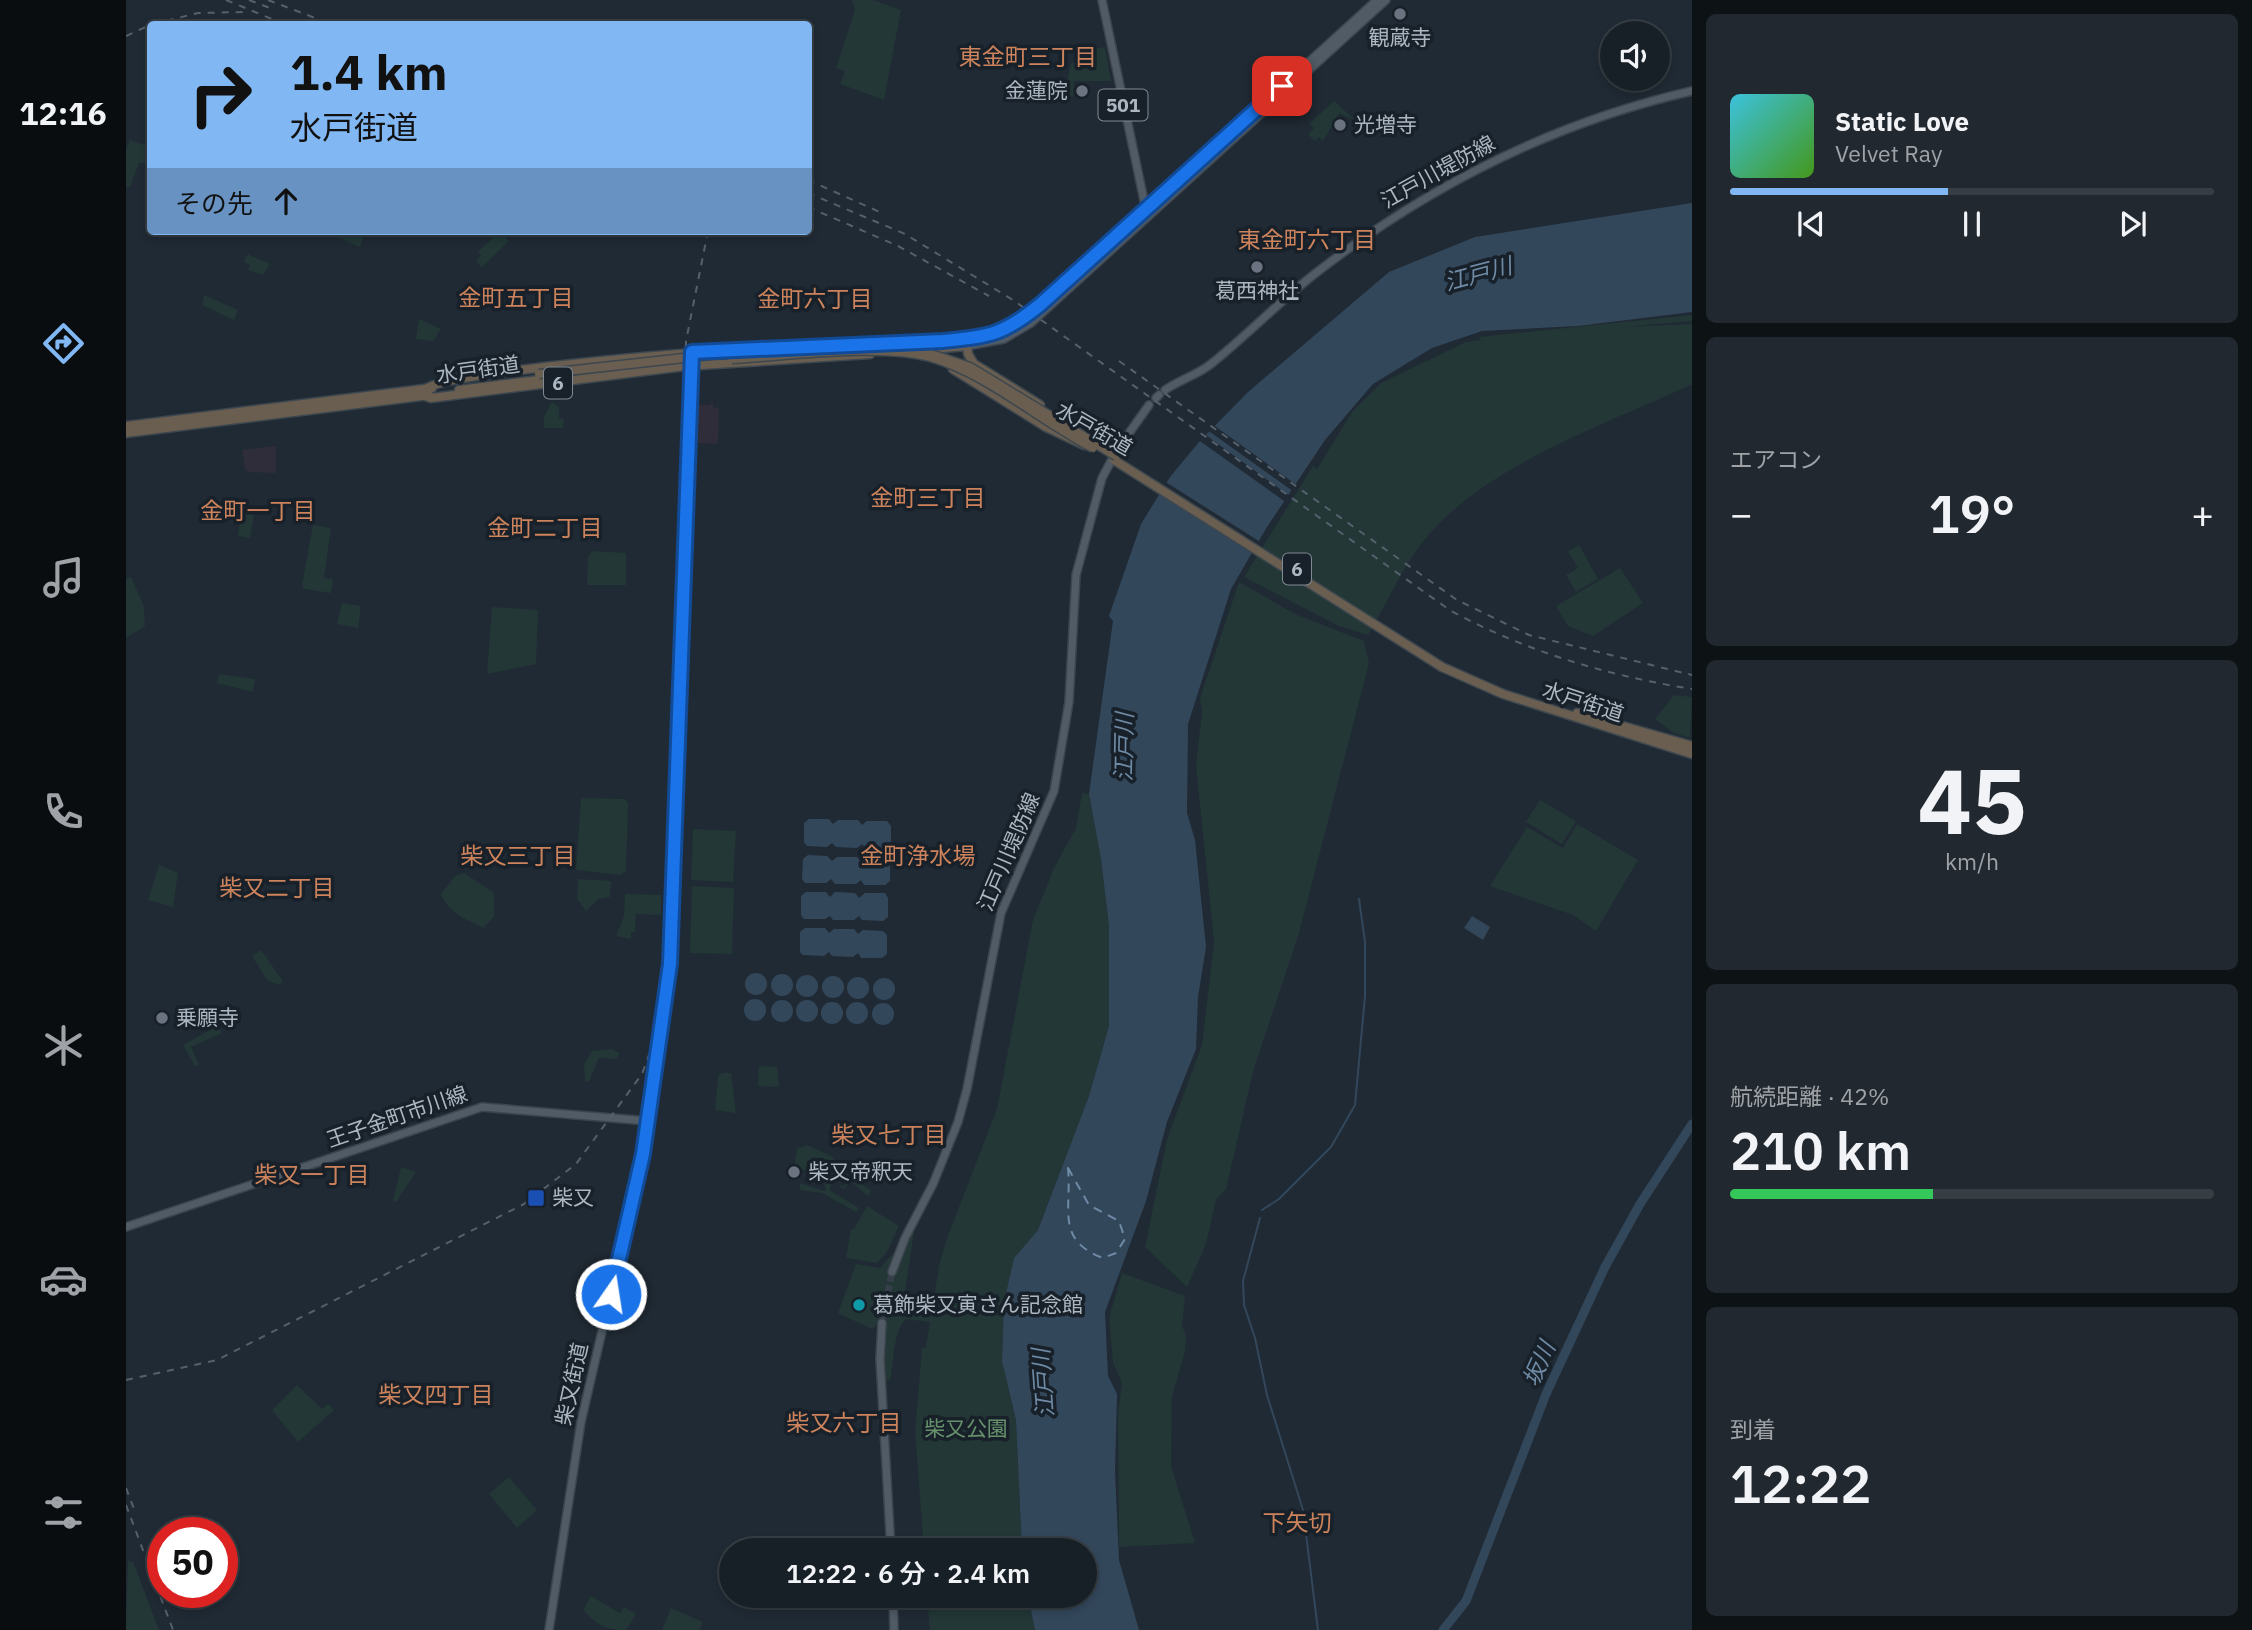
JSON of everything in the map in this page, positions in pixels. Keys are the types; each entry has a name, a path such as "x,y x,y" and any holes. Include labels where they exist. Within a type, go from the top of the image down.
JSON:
{"highway":[{"path":"943,341 952,347"},
{"name":"水戸街道","path":"126,426 426,392 432,383 692,352 967,342"},
{"path":"887,352 952,347 967,342 969,358 974,364 1085,437"},
{"name":"水戸街道","path":"126,433 711,355 907,346 970,367 1085,437 1406,642 1474,677 1575,715 1692,754"},
{"path":"949,367 952,347"},
{"name":"水戸街道","path":"539,377 708,361 887,351 913,353 963,371 1093,448 1115,458"},
{"name":"水戸街道","path":"426,392 432,398 692,366 887,352"},
{"path":"887,352 920,357 949,367 1057,434 1093,448"},
{"path":"609,361 611,376"},
{"name":"水戸街道","path":"1575,715 1692,746"}],"main road":[{"name":"501","path":"1102,0 1146,213"},
{"path":"967,342 1004,340 1022,330 1377,0"},
{"path":"1146,213 1386,0"},
{"name":"江戸川堤防線","path":"1160,395 1211,363 1285,298 1358,242 1454,180 1564,129 1692,91"},
{"name":"柴又街道","path":"548,1630 581,1422 643,1154 671,957 692,352"},
{"name":"江戸川堤防線","path":"892,1272 958,1122 967,1090 1000,913 1054,791 1069,702 1076,575 1102,478 1117,450 1149,405"},
{"name":"王子金町市川線","path":"126,1227 482,1107 648,1121"},
{"path":"882,1323 880,1359 890,1538"},
{"path":"893,1608 894,1630"}],"shaded area":[{"path":"712,395 713,407 719,408 718,444 693,443 693,404 711,405"},
{"path":"276,446 276,473 248,472 245,469 242,450"}],"green space":[{"path":"852,0 873,0 901,10 884,100 840,84 845,71 836,68 855,10"},
{"path":"1105,47 1111,81 1074,81 1073,97 1064,96 1071,63 1077,63 1078,58 1090,58 1091,49"},
{"path":"1334,101 1356,121 1339,113 1323,141 1319,137 1315,141 1308,134 1314,128 1309,124"},
{"path":"147,139 147,164 139,163 130,187 126,187 126,149 130,140 145,145"},
{"path":"333,235 364,235 360,247"},
{"path":"497,235 503,235 509,241 482,267 476,262 481,255 478,251"},
{"path":"248,254 270,264 263,275 248,270 250,265 244,262"},
{"path":"204,295 238,310 234,320 202,305"},
{"path":"1692,315 1692,321 1623,327 1692,324 1692,384 1545,451 1475,493 1444,518 1419,547 1368,635 1339,626 1244,577 1313,466 1317,469 1352,412 1381,383 1466,342 1481,340 1478,337"},
{"path":"419,319 441,329 433,341 416,339"},
{"path":"552,402 559,407 559,418 564,419 563,428 544,428 544,416"},
{"path":"242,507 255,509 250,538 238,536"},
{"path":"313,525 331,528 324,578 333,579 331,593 304,589 302,585"},
{"path":"1579,545 1598,579 1576,592 1566,575 1578,568 1568,551"},
{"path":"592,551 626,553 626,585 587,585 588,557"},
{"path":"1620,568 1643,603 1593,636 1568,626 1556,606"},
{"path":"131,577 144,607 145,626 126,638 126,579"},
{"path":"1239,582 1295,614 1364,641 1369,663 1299,933 1254,1068 1226,1189 1216,1200 1206,1244 1187,1287 1145,1247 1167,1139 1202,1045 1214,942 1196,765 1202,712 1200,698"},
{"path":"342,603 361,606 358,628 337,624"},
{"path":"492,607 538,610 536,664 487,674"},
{"path":"219,674 255,679 253,692 217,683"},
{"path":"1674,695 1692,697 1690,738 1674,733 1655,719"},
{"name":"柴又公園","path":"1082,793 1089,794 1101,859 1109,926 1109,1026 1089,1096 1038,1230 1014,1258 1004,1302 1002,1361 1016,1420 1021,1538 923,1538 915,1431 922,1348 926,1347 930,1322 906,1319 902,1324 896,1339 890,1380 886,1380 879,1323 872,1329 838,1313 856,1264 880,1268 895,1251 889,1273 895,1275 915,1225 903,1306 932,1310 939,1266 947,1238 997,1109 1033,920 1055,866 1076,828"},
{"path":"581,798 625,799 628,803 626,871 620,875 576,870"},
{"path":"1540,800 1576,821 1562,844 1526,822"},
{"path":"1577,824 1638,860 1596,931 1573,915 1490,886 1527,827 1563,848"},
{"path":"693,829 736,831 733,882 691,880"},
{"path":"159,865 178,873 173,907 148,900"},
{"path":"464,873 494,893 494,917 483,928 453,911 441,894 455,876"},
{"path":"578,879 611,881 610,897 598,899 586,911 577,899"},
{"path":"692,886 734,888 732,954 690,953"},
{"path":"625,894 661,895 661,915 636,914 635,932 631,932 631,939 616,936 624,916"},
{"path":"261,950 283,981 279,985 267,980 252,956"},
{"path":"213,1020 222,1033 191,1047 199,1065 195,1066 183,1045 215,1027"},
{"path":"611,1049 619,1053 617,1059 599,1058 589,1081 585,1082 584,1064 592,1051"},
{"path":"759,1066 777,1067 779,1087 758,1086"},
{"path":"731,1073 736,1113 715,1110 718,1076"},
{"path":"807,1145 833,1157 838,1169 871,1190 868,1196 850,1181 844,1189 838,1186 844,1186 848,1179 837,1173 829,1190 859,1208 856,1212 822,1193 800,1190 800,1183 826,1190 821,1168 810,1163 806,1171 794,1166 797,1149"},
{"path":"401,1167 416,1172 396,1202 393,1201"},
{"path":"867,1206 899,1226 886,1254 876,1263 846,1258 851,1229 854,1229"},
{"path":"1122,1273 1185,1296 1182,1326 1186,1335 1185,1351 1172,1397 1171,1466 1195,1543 1119,1547 1118,1413 1122,1383 1113,1362 1109,1318"},
{"path":"297,1385 322,1409 328,1404 334,1410 298,1442 272,1410"},
{"path":"509,1477 537,1510 517,1528 489,1494"},
{"path":"128,1561 133,1562 147,1599 147,1608 151,1608 159,1630 126,1630"},
{"path":"591,1596 620,1613 624,1607 636,1614 626,1630 607,1628 588,1615 583,1610"},
{"path":"671,1608 703,1622 699,1630 662,1630"},
{"path":"928,1608 1030,1608 1035,1630 930,1630"}],"water":[{"name":"江戸川","path":"1692,203 1692,312 1578,326 1482,331 1432,348 1373,384 1325,440 1267,527 1231,589 1188,724 1187,813 1195,840 1206,947 1198,997 1196,1049 1167,1122 1146,1201 1105,1312 1108,1376 1117,1394 1115,1471 1119,1560 1139,1630 1035,1630 1030,1608 1097,1608 1097,1538 1021,1538 1016,1420 1002,1361 1004,1302 1014,1258 1038,1230 1089,1096 1109,1026 1109,926 1101,859 1089,794 1113,621 1109,616 1141,524 1170,477 1199,442 1248,392 1389,272 1475,237"},
{"path":"809,819 829,819 833,824 838,820 858,820 862,825 867,821 887,821 891,826 891,845 886,849 865,848 862,844 857,848 836,847 832,843 827,847 807,846 804,842 804,823"},
{"path":"808,855 827,856 832,861 837,857 857,857 861,862 866,857 886,858 890,863 890,881 885,885 864,885 861,880 856,884 835,884 831,879 826,883 805,883 802,879 803,859"},
{"path":"806,892 826,892 830,897 835,892 855,893 859,898 865,893 885,893 888,898 888,917 883,921 862,920 859,916 854,920 833,920 830,916 825,919 804,919 801,915 801,896"},
{"path":"1472,916 1490,927 1483,940 1464,928"},
{"path":"805,928 825,928 829,933 834,929 854,929 858,934 863,930 883,931 887,935 887,954 882,958 861,958 858,953 853,957 832,956 829,952 824,956 803,955 800,952 800,932"},
{"path":"756,973 764,976 767,984 764,992 756,995 748,992 745,984 748,976"},
{"path":"782,974 790,977 793,985 790,993 782,996 774,993 771,985 774,977"},
{"path":"807,975 815,978 818,986 815,994 807,997 799,994 796,986 799,978"},
{"path":"833,976 841,979 844,987 841,995 833,998 825,995 822,987 825,979"},
{"path":"858,977 866,980 869,988 866,996 858,999 850,996 847,988 850,980"},
{"path":"884,978 892,981 895,989 892,997 884,1000 876,997 873,989 876,981"},
{"path":"755,999 763,1002 766,1010 763,1018 755,1021 747,1018 744,1010 747,1002"},
{"path":"782,1000 790,1003 793,1011 790,1019 782,1022 774,1019 771,1011 774,1003"},
{"path":"807,1000 815,1003 818,1011 815,1019 807,1022 799,1019 796,1011 799,1003"},
{"path":"832,1002 840,1005 843,1013 840,1021 832,1024 824,1021 821,1013 824,1005"},
{"path":"857,1002 865,1005 868,1013 865,1021 857,1024 849,1021 846,1013 849,1005"},
{"path":"883,1003 891,1006 894,1014 891,1022 883,1025 875,1022 872,1014 875,1006"}],"pier":[{"path":"1212,424 1298,486 1294,492 1206,429"},
{"path":"1203,433 1291,497 1287,503 1197,439"},
{"path":"1164,481 1262,543 1255,553 1157,491"}],"waterway":[{"path":"1262,1210 1279,1199 1331,1147 1355,1105 1365,996 1365,942 1359,899"},
{"name":"坂川","path":"1443,1630 1466,1601 1546,1394 1605,1267 1640,1204 1692,1124"},
{"path":"1260,1218 1243,1281 1244,1305 1255,1338 1267,1395 1303,1510 1318,1630"}],"ferry route":[{"path":"1068,1168 1089,1205 1119,1221 1125,1239 1116,1253 1103,1258 1088,1251 1072,1232 1068,1210 1068,1168"}],"tunnel":[{"path":"882,1323 892,1272"}],"railway":[{"path":"226,0 277,21"},
{"path":"249,0 275,10"},
{"path":"268,0 323,21"},
{"path":"165,21 198,13 244,12"},
{"path":"126,36 147,26"},
{"path":"812,182 882,213"},
{"path":"812,195 905,234 1013,300 1451,611 1509,639 1568,660 1628,677 1692,689"},
{"path":"812,209 898,246 989,296"},
{"path":"126,1380 217,1360 524,1204 576,1164 642,1074 650,1052 666,951 686,341 707,235"},
{"path":"1119,361 1457,600 1529,635 1692,675"},
{"path":"126,1488 136,1514"},
{"path":"126,1505 173,1630"}],"place":[{"name":"観蔵寺","path":"1400,14"},
{"name":"金蓮院","path":"1082,91"},
{"name":"光増寺","path":"1340,125"},
{"name":"葛西神社","path":"1257,267"},
{"name":"乗願寺","path":"162,1018"},
{"name":"柴又帝釈天","path":"794,1172"},
{"name":"柴又","path":"536,1198"},
{"name":"葛飾柴又寅さん記念館","path":"859,1305"}],"district":[{"name":"東金町三丁目","path":"1028,57"},
{"name":"東金町六丁目","path":"1307,240"},
{"name":"金町五丁目","path":"516,298"},
{"name":"金町六丁目","path":"815,299"},
{"name":"金町三丁目","path":"928,498"},
{"name":"金町一丁目","path":"258,511"},
{"name":"金町二丁目","path":"545,528"},
{"name":"柴又三丁目","path":"518,856"},
{"name":"金町浄水場","path":"918,856"},
{"name":"柴又二丁目","path":"277,888"},
{"name":"柴又七丁目","path":"889,1135"},
{"name":"柴又一丁目","path":"312,1175"},
{"name":"柴又四丁目","path":"436,1395"},
{"name":"柴又六丁目","path":"844,1423"},
{"name":"下矢切","path":"1297,1523"}],"route":[{"path":"611,1294 643,1154 670,964 692,352 943,341 985,337 1009,329 1041,304 1282,86"}]}
